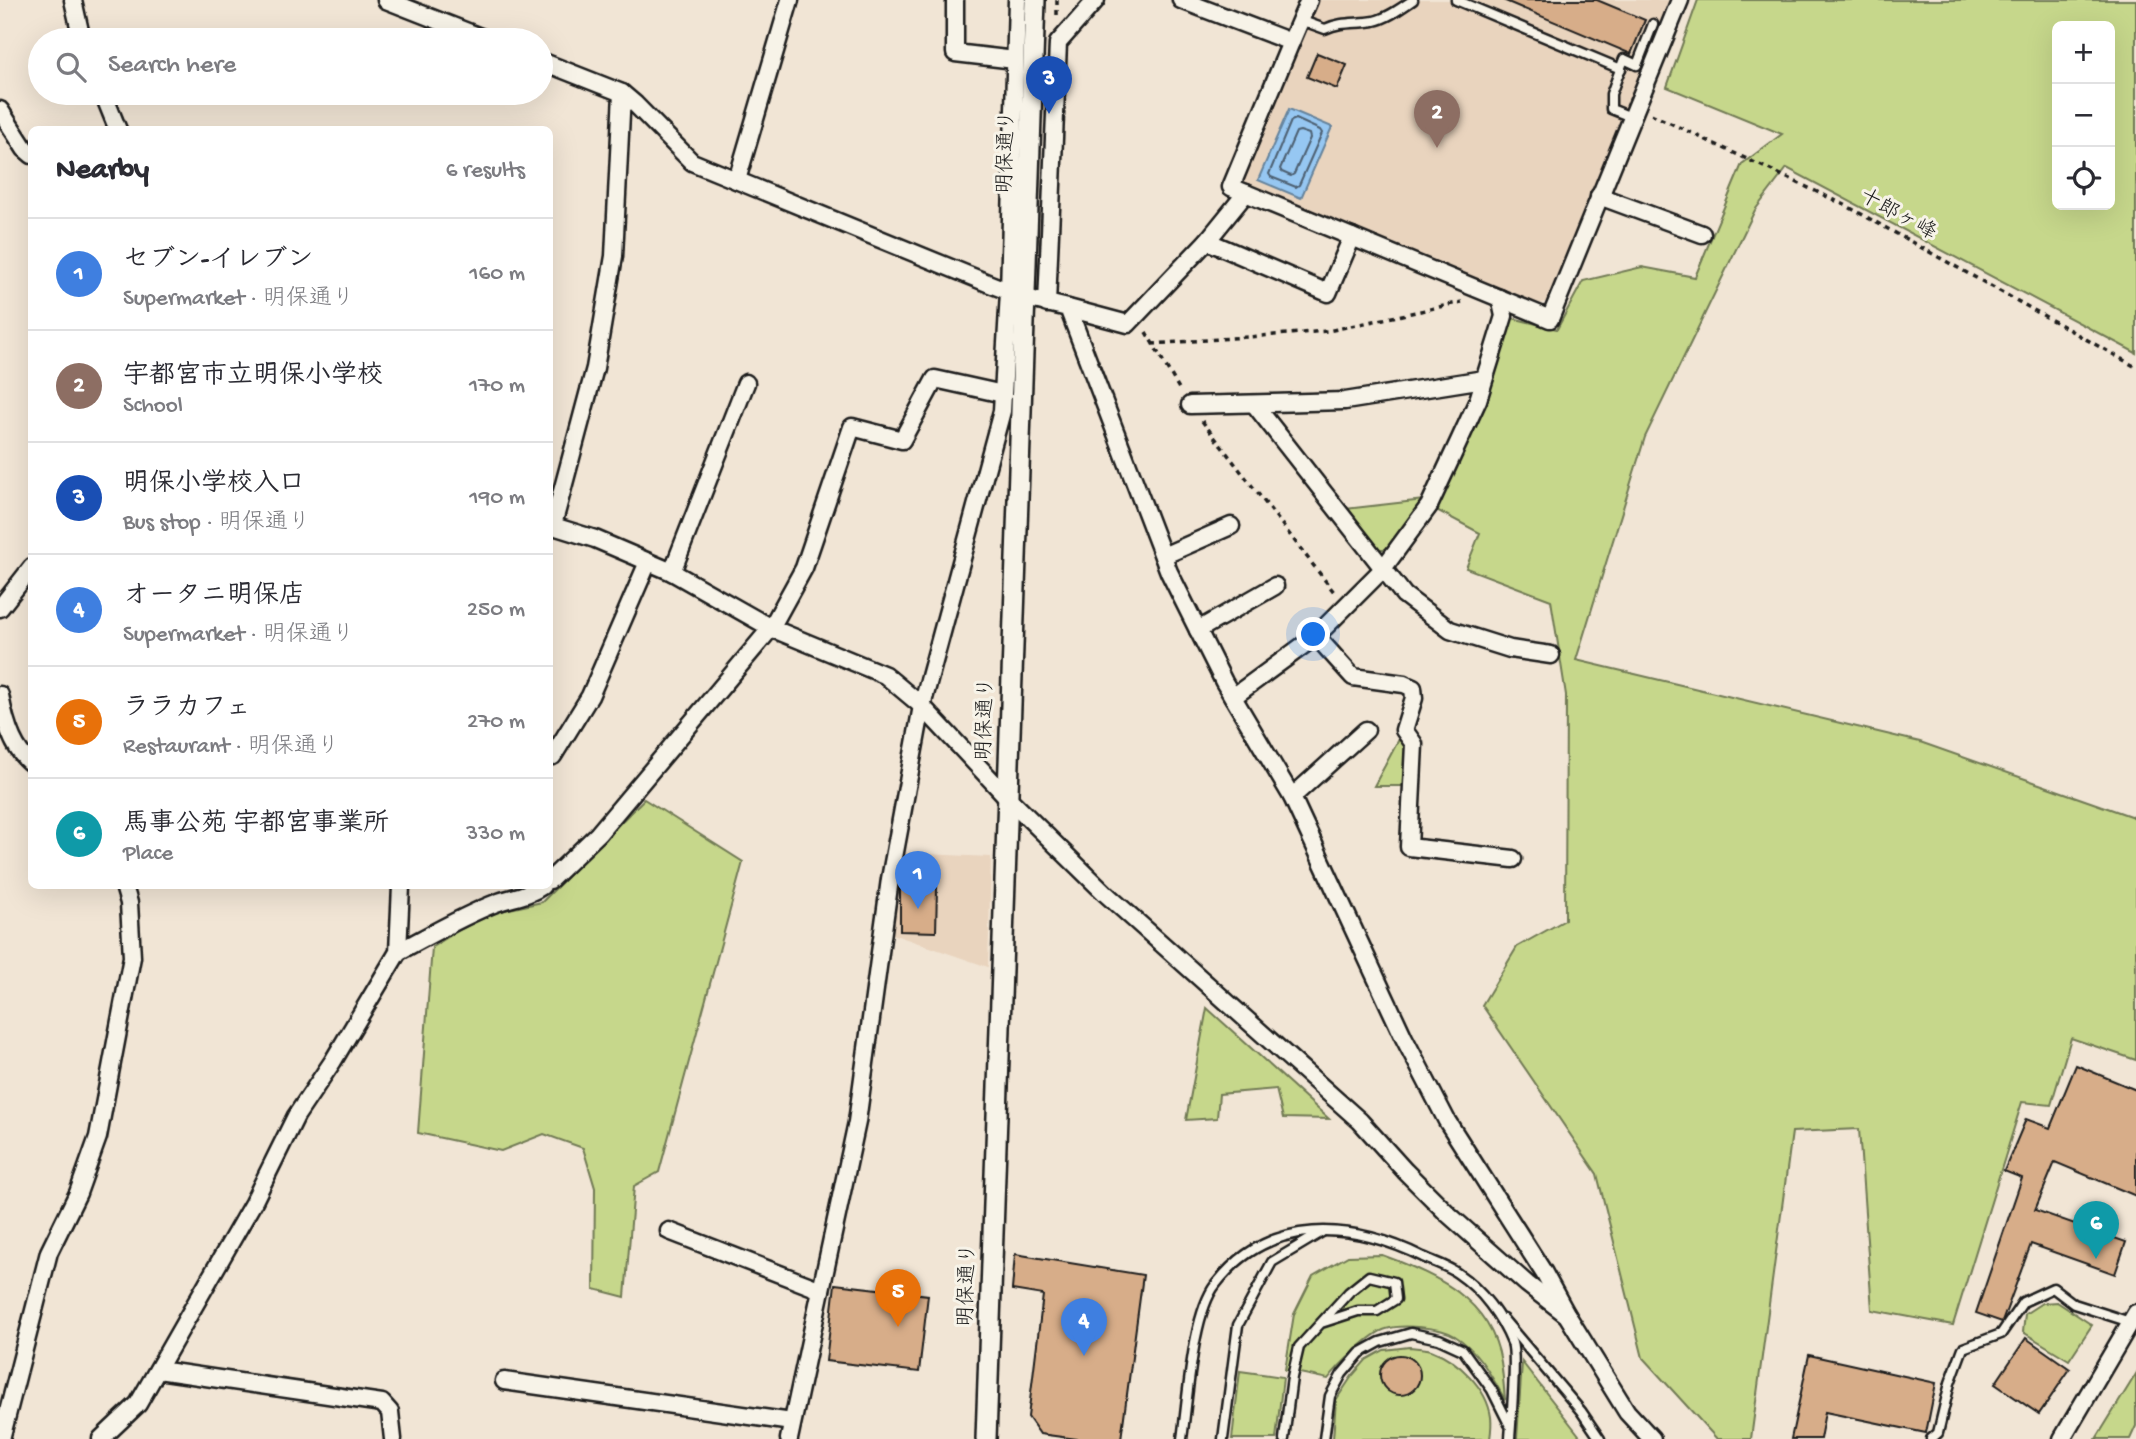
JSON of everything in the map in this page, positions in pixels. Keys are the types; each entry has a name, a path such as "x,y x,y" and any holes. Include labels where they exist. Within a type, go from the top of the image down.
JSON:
{"street":[{"path":"73,0 79,28"},
{"path":"386,0 457,28"},
{"path":"737,180 790,0"},
{"path":"955,0 955,53 1015,60"},
{"path":"789,1439 857,1122 890,879 922,706 1002,411 1018,295 1015,60 1017,0"},
{"name":"明保通り","path":"986,1439 1007,797 1018,295 1035,0"},
{"path":"1047,304 1058,43 1096,0"},
{"path":"1181,0 1291,42"},
{"path":"1309,0 1231,187 1550,319 1680,0"},
{"path":"553,66 622,93 692,162 1018,295 1128,324 1207,242 1246,193"},
{"path":"553,518 596,368 614,256 622,93"},
{"path":"108,105 116,126"},
{"path":"0,110 28,152"},
{"path":"1599,196 1702,234"},
{"path":"1207,242 1328,293 1352,237"},
{"path":"1233,697 1316,636 1382,570 1429,506 1478,400 1504,316 1496,297"},
{"path":"1068,308 1163,556 1233,697 1292,797 1404,1038 1441,1109 1544,1273 1567,1315 1627,1412 1652,1439"},
{"path":"553,877 598,834 771,628 804,568 852,427 902,440 935,379 1003,394"},
{"path":"1190,405 1345,401 1484,379"},
{"path":"672,572 746,383"},
{"path":"1255,405 1404,596 1450,630 1510,649 1551,655"},
{"path":"553,526 595,539 672,572 771,628 884,675 922,706 1007,797 1106,894 1360,1121 1448,1214 1527,1284 1567,1315"},
{"path":"1163,556 1231,526"},
{"path":"553,755 590,696 648,562"},
{"path":"0,608 28,572"},
{"path":"1198,630 1275,586"},
{"path":"1316,636 1353,677 1404,684 1413,688 1414,698 1404,730 1414,744 1409,847 1513,859"},
{"path":"0,695 4,718 23,758 28,761"},
{"path":"1292,797 1367,730"},
{"path":"1,1439 50,1252 78,1193 98,1137 132,957 129,903 125,889"},
{"path":"101,1439 138,1404 253,1203 296,1116 333,1061 398,952 401,889"},
{"path":"398,952 497,902 538,889"},
{"path":"669,1231 821,1290"},
{"path":"2062,1439 2133,1318"},
{"path":"158,1370 382,1403 390,1412 393,1439"},
{"path":"504,1381 792,1422"}],"lane":[{"path":"1300,20 1325,29 1338,24 1374,21 1413,0"},
{"path":"1456,0 1621,69"},
{"path":"1633,112 1611,109 1611,94 1625,59 1637,65 1653,24"},
{"path":"1223,1439 1238,1325 1272,1262 1325,1230"},
{"path":"1182,1439 1198,1325 1214,1286 1247,1253 1286,1235 1325,1230 1367,1235 1411,1251 1457,1273 1497,1311 1581,1411 1600,1439"},
{"path":"1283,1439 1299,1347 1349,1292 1368,1276 1394,1282 1396,1299 1377,1311 1358,1311 1321,1323"},
{"path":"1931,1439 1938,1433 1950,1383 1963,1348 2001,1334 2023,1302 2053,1289 2074,1304 2133,1318"},
{"path":"1497,1311 1513,1347 1510,1439"},
{"path":"1324,1439 1330,1395 1342,1374 1360,1353 1380,1342 1411,1333 1439,1339 1463,1350 1492,1390 1510,1426"}],"path":[{"path":"1057,0 1057,15"},
{"name":"十郎ヶ峰","path":"1633,112 1845,205 2136,367"},
{"path":"1152,344 1328,331 1496,297"},
{"path":"1137,315 1168,373 1190,405 1342,601"}],"shaded area":[{"path":"1318,0 1679,0 1551,299 1536,306 1247,187 1242,178"},
{"path":"903,853 991,857 988,967 892,934"}],"green space":[{"path":"1698,0 2136,0 2136,353 1787,168 1755,210 1645,437 1576,660 1920,742 2136,818 2136,1060 2071,1038 2051,1105 2022,1102 1953,1325 1872,1310 1859,1129 1792,1132 1751,1439 1717,1439 1643,1358 1597,1174 1482,1005 1517,947 1565,920 1566,695 1551,600 1466,568 1480,533 1429,506 1504,316 1557,329 1583,281 1642,267 1695,277 1742,164 1782,134 1667,87"},
{"path":"1424,500 1391,549 1378,549 1345,509"},
{"path":"1404,730 1412,786 1374,786"},
{"path":"644,799 743,862 659,1172 634,1186 625,1297 594,1289 595,1188 583,1148 544,1134 501,1151 418,1133 432,947 495,912 542,902"},
{"path":"1207,1008 1329,1119 1283,1118 1276,1089 1219,1094 1217,1118 1186,1120"},
{"path":"1382,1255 1422,1271 1458,1292 1473,1305 1486,1321 1495,1340 1501,1362 1505,1400 1484,1365 1464,1342 1449,1333 1421,1327 1402,1327 1380,1332 1355,1351 1328,1379 1285,1370 1294,1314 1313,1276 1348,1256"},
{"path":"2057,1302 2092,1325 2069,1360 2023,1332 2025,1314 2042,1303"},
{"path":"1409,1347 1428,1349 1441,1355 1470,1376 1488,1406 1491,1420 1490,1439 1333,1439 1336,1400 1352,1376 1366,1360 1384,1350"},
{"path":"1522,1362 1582,1439 1517,1439"},
{"path":"1240,1371 1283,1377 1276,1439 1232,1439"},
{"path":"2136,1374 2136,1426 2130,1439 2096,1439"}],"water":[{"path":"1289,109 1332,127 1301,198 1258,180"}],"building":[{"path":"1503,0 1597,0 1645,20 1631,54"},
{"path":"1317,53 1347,65 1337,89 1307,77"},
{"path":"900,886 937,887 936,932 900,931"},
{"path":"2076,1065 2136,1090 2136,1196 2055,1162 2035,1210 2126,1242 2115,1274 2031,1244 2002,1322 1976,1313 2022,1178 2004,1171 2026,1119 2050,1128"},
{"path":"1015,1254 1143,1275 1121,1439 1077,1439 1040,1434 1028,1417 1043,1295 1012,1290"},
{"path":"835,1284 928,1295 919,1372 826,1361"},
{"path":"2026,1338 2070,1369 2039,1414 1995,1384"},
{"path":"1400,1355 1414,1361 1420,1375 1414,1389 1400,1395 1386,1389 1380,1375 1386,1361"},
{"path":"1809,1355 1936,1383 1926,1433 1825,1412 1820,1439 1791,1439"}],"place":[{"name":"明保小学校入口","path":"1049,114"},
{"name":"宇都宮市立明保小学校","path":"1437,148"},
{"name":"セブン-イレブン","path":"918,909"},
{"name":"馬事公苑 宇都宮事業所","path":"2096,1259"},
{"name":"ララカフェ","path":"898,1327"},
{"name":"オータニ明保店","path":"1084,1356"}]}
